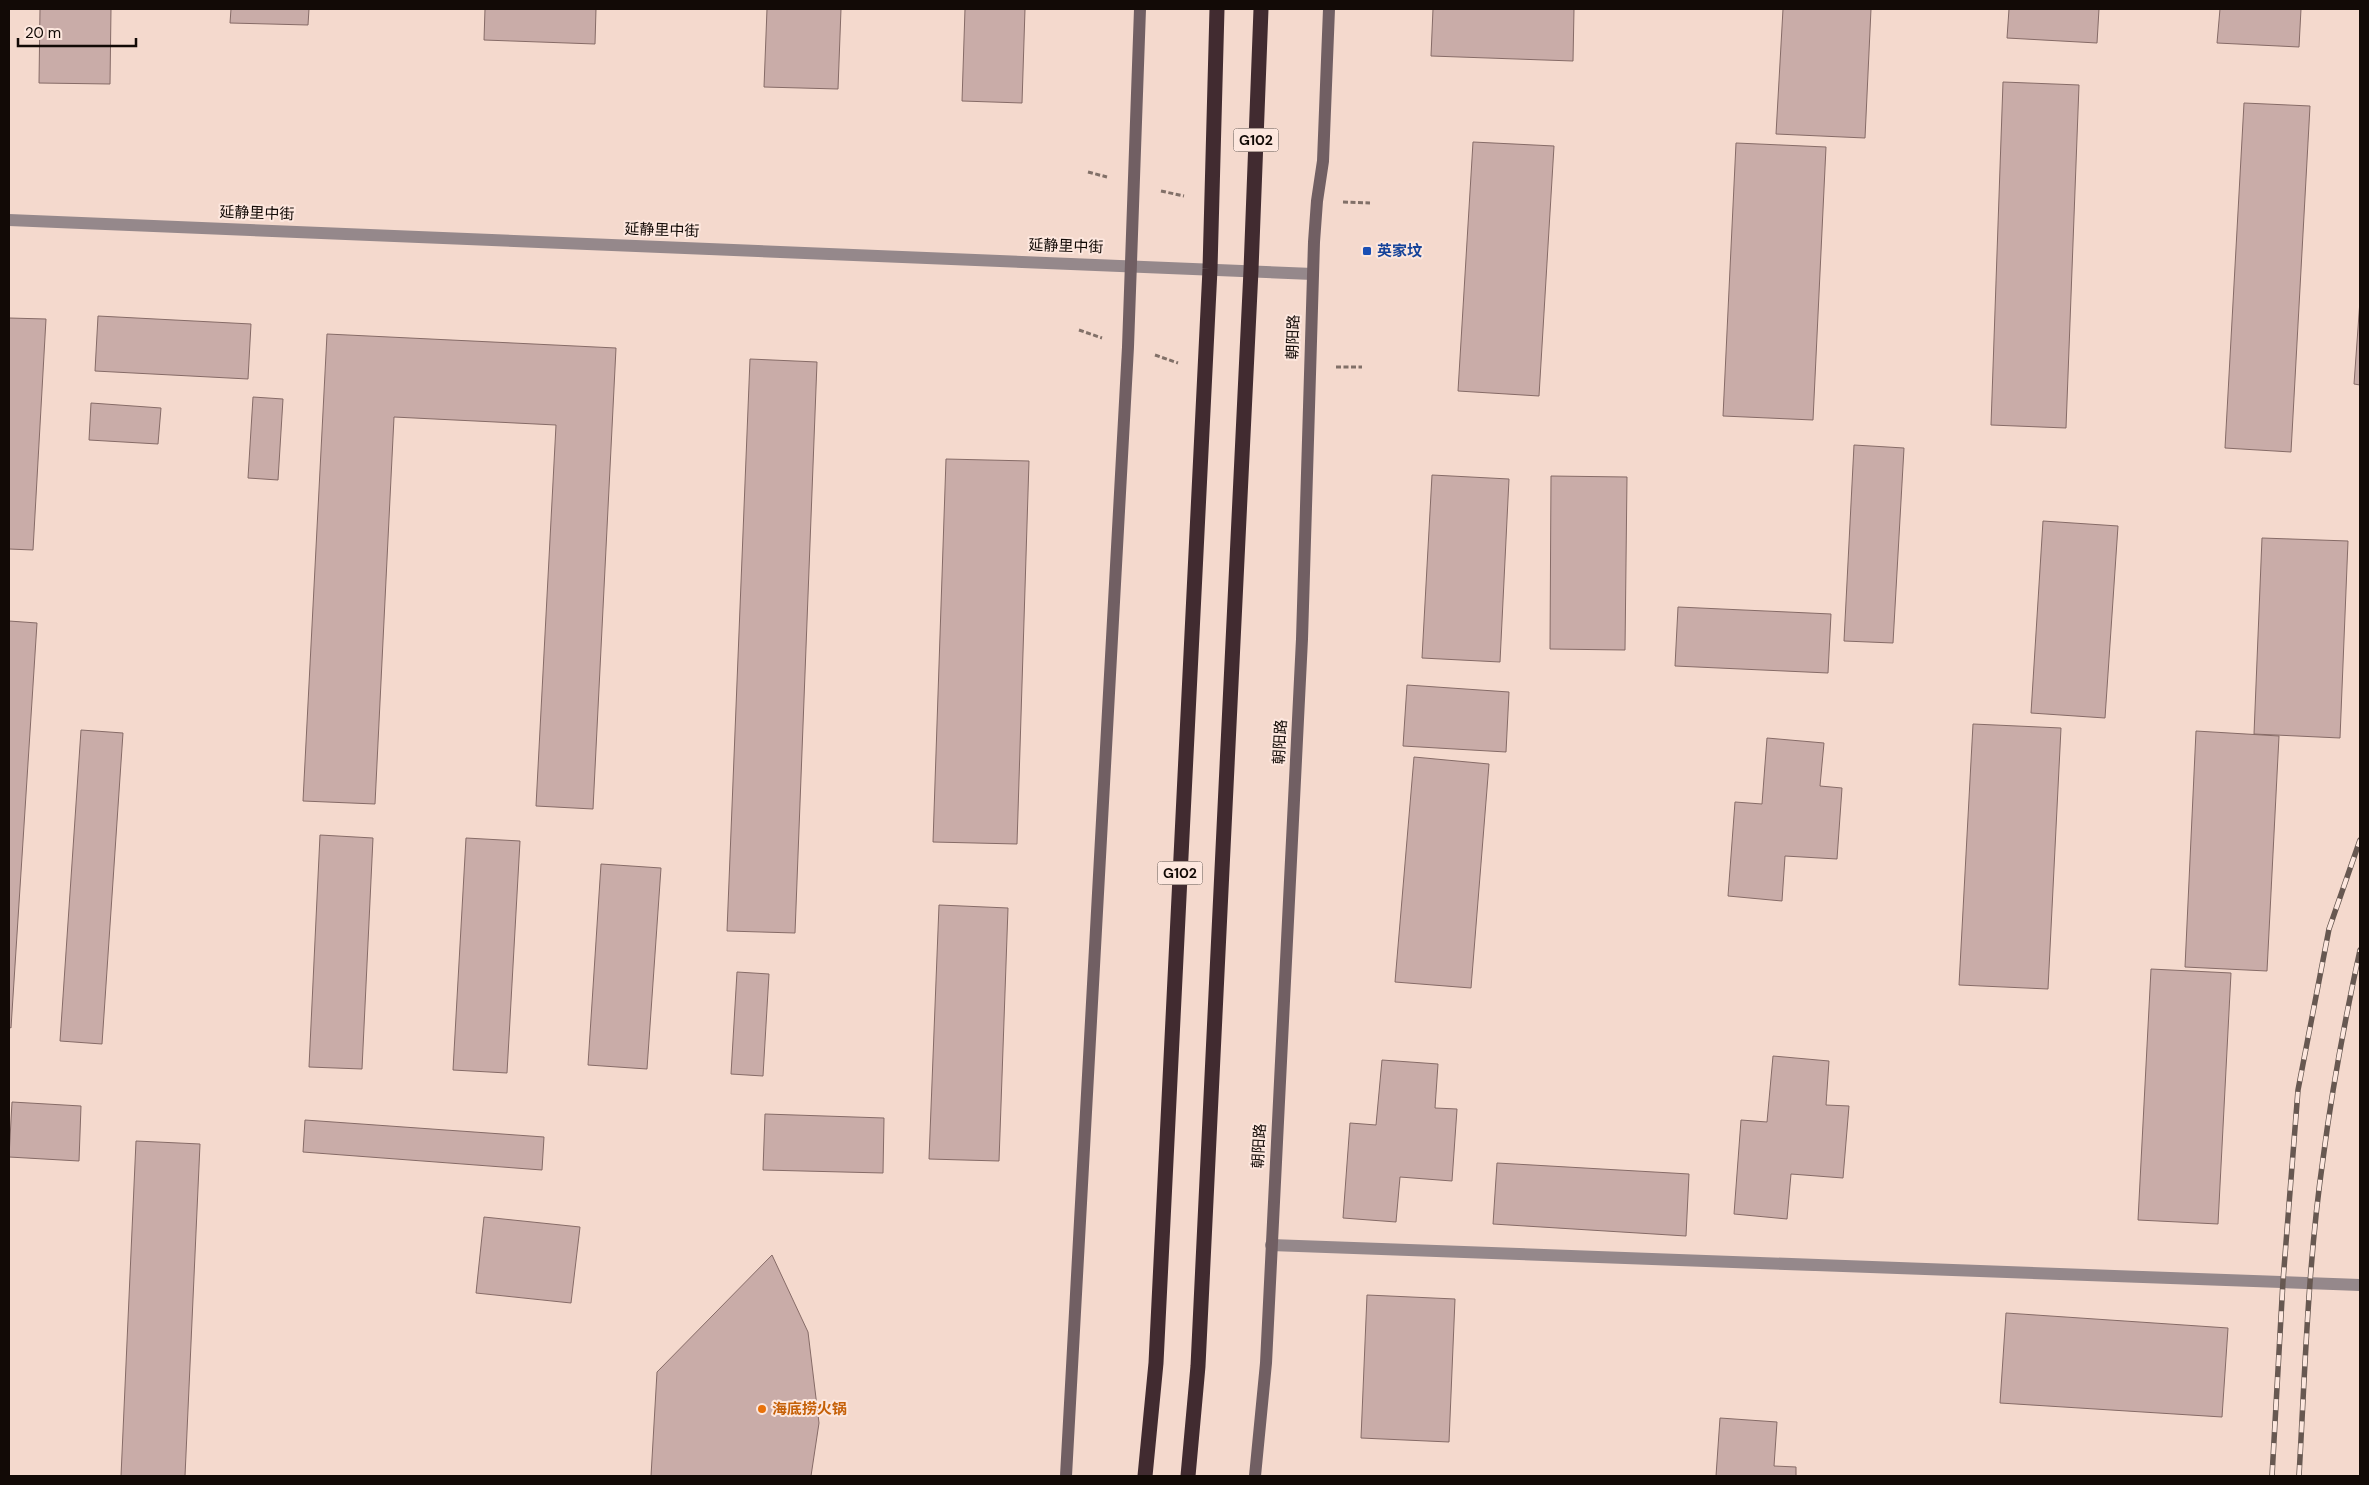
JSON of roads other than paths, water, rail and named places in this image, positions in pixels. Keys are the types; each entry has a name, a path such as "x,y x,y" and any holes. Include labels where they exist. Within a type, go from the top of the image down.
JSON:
{"highway":[{"name":"G102","path":"1145,1476 1156,1363 1210,269 1217,9"},
{"name":"G102","path":"1188,1476 1198,1366 1251,270 1261,9"}],"street":[{"path":"1066,1476 1132,265 1140,9"},
{"name":"朝阳路","path":"1255,1476 1266,1363 1302,639 1313,274 1317,201 1324,161 1329,9"},
{"name":"延静里中街","path":"9,220 1132,265 1313,274"},
{"path":"1271,1245 2360,1285"}],"railway":[{"path":"2272,1476 2283,1281 2298,1090 2329,929 2360,840"},
{"path":"2299,1476 2308,1317 2318,1198 2335,1080 2360,950"}],"place":[{"name":"英家坟","path":"1367,251"},
{"name":"海底捞火锅","path":"762,1409"}]}
